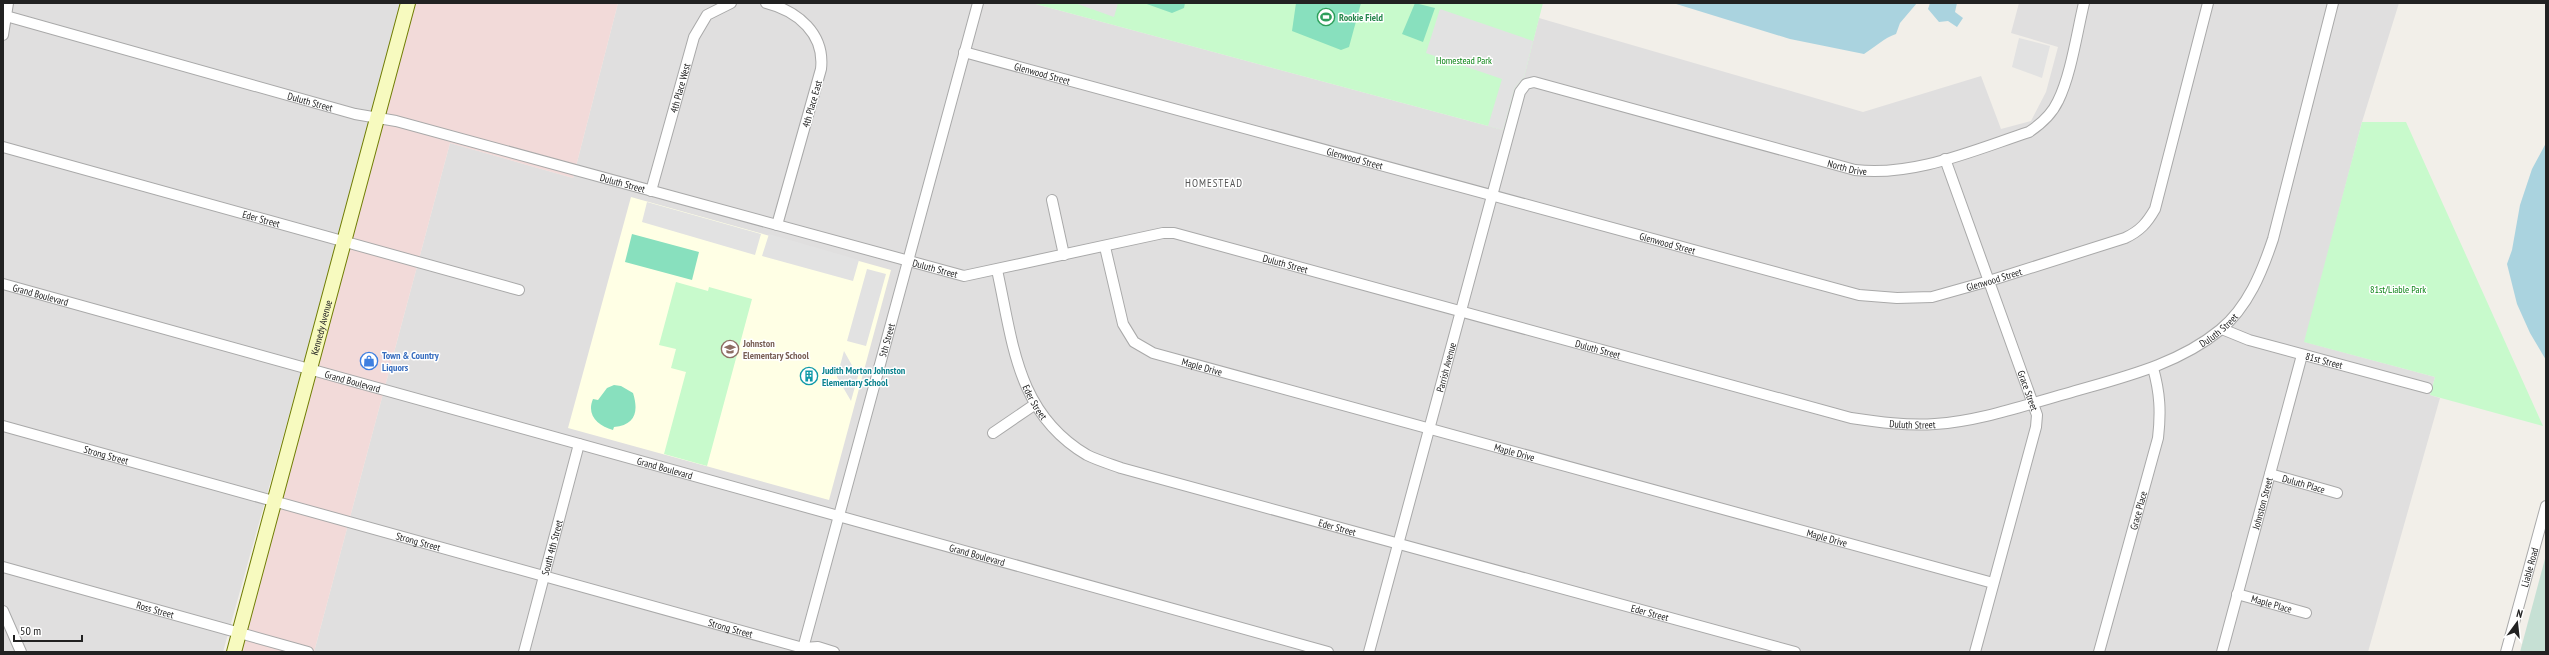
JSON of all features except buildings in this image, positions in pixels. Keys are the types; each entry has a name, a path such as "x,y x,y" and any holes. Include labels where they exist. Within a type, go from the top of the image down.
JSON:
{"street":[{"path":"3,35 8,3"},
{"name":"Kennedy Avenue","path":"234,652 408,3"},
{"name":"4th Place West","path":"651,191 694,37 707,15 731,3"},
{"name":"5th Street","path":"802,650 978,3"},
{"name":"North Drive","path":"1526,84 1534,82 1855,170 1878,173 1901,170 1945,159 2030,132 2044,121 2058,102 2064,86 2084,3"},
{"name":"Glenwood Street","path":"964,52 1492,194 1859,295 1897,298 1932,297 1989,281 2125,238 2138,232 2148,222 2155,209 2208,3"},
{"name":"Duluth Street","path":"6,16 334,108 396,121 964,276 1105,247 1163,233 1174,233 1851,418 1888,423 1934,424 1971,420 2153,368 2192,350 2222,329 2246,301 2262,270 2273,239 2333,3"},
{"name":"4th Place East","path":"769,4 801,19 814,33 820,45 822,59 821,69 777,225"},
{"name":"Parrish Avenue","path":"1368,652 1520,92 1526,84"},
{"name":"Eder Street","path":"3,147 343,243 520,290"},
{"name":"Grace Street","path":"1945,159 2034,403 2036,427 1975,652"},
{"path":"1052,200 1064,255"},
{"name":"Maple Drive","path":"1105,247 1123,324 1134,342 1144,349 1994,583"},
{"name":"Eder Street","path":"997,270 1015,352 1023,379 1034,405 1050,425 1068,441 1088,455 1121,468 1795,652"},
{"name":"Grand Boulevard","path":"3,284 1328,652"},
{"name":"81st Street","path":"2222,329 2249,340 2427,388"},
{"name":"Johnston Street","path":"2222,652 2302,355"},
{"name":"Grace Place","path":"2099,652 2158,438 2161,411 2160,390 2153,368"},
{"path":"993,433 1034,405"},
{"name":"Strong Street","path":"3,426 544,576 802,650 818,647 834,652"},
{"name":"South 4th Street","path":"524,652 579,444"},
{"name":"Duluth Place","path":"2270,474 2337,493"},
{"name":"Liable Road","path":"2506,652 2546,506"},
{"name":"Ross Street","path":"3,567 308,652"},
{"name":"Maple Place","path":"2237,594 2306,613"},
{"path":"3,611 21,652"}],"shaded area":[{"path":"3,3 404,3 223,652 3,652"},
{"path":"411,3 618,3 573,178 450,143 314,652 237,652"},
{"path":"618,3 1032,3 1503,130 1515,87 1524,77 1539,18 1863,112 1981,76 2001,129 2031,121 2046,92 2058,47 2011,33 2019,3 2399,3 2362,122 2305,342 2435,377 2430,395 2440,398 2368,652 314,652 450,143 573,178"},
{"path":"1075,3 1118,3 1114,17"},
{"path":"1440,9 1533,41 1524,77 1515,87 1503,130 1488,126 1502,79 1426,53"},
{"path":"2019,38 2050,46 2042,78 2012,67"},
{"name":"Johnston Elementary School","path":"631,197 891,270 829,500 568,428"},
{"path":"647,202 761,234 755,255 642,222"},
{"path":"769,234 859,260 853,281 762,256"},
{"path":"867,269 886,274 866,346 847,341"},
{"path":"844,351 858,376 851,401 837,377"},
{"path":"2546,555 2546,652 2520,652"}],"green space":[{"name":"Homestead Park","path":"1032,3 1543,3 1524,77 1515,87 1503,130"},
{"path":"1144,3 1185,3 1184,8 1172,13"},
{"name":"Rookie Field","path":"1296,3 1361,3 1349,47 1341,50 1292,31"},
{"path":"1415,3 1435,8 1423,42 1402,34"},
{"name":"81st/Liable Park","path":"2362,122 2406,122 2543,426 2430,395 2435,377 2304,342"},
{"path":"632,234 699,252 692,280 625,262"},
{"path":"676,282 708,291 709,287 752,299 707,466 664,454 686,372 671,368 676,349 659,345"},
{"path":"614,385 621,386 633,393 636,406 634,416 631,420 627,424 614,427 613,430 598,423 592,415 591,405 593,399 598,400 607,388"}],"water":[{"path":"1673,3 1917,3 1900,23 1896,34 1884,40 1864,54 1790,39"},
{"path":"1930,3 1957,3 1955,12 1963,18 1957,27 1948,21 1939,22 1928,9"},
{"path":"2546,143 2546,360 2530,333 2517,304 2507,264 2512,250 2520,205 2532,169"}],"place":[{"name":"Rookie Field","path":"1326,17"},
{"name":"Johnston Elementary School","path":"730,349"},
{"name":"Town & Country Liquors","path":"369,361"},
{"name":"Judith Morton Johnston Elementary School","path":"809,376"}],"district":[{"name":"HOMESTEAD","path":"1214,183"}]}
